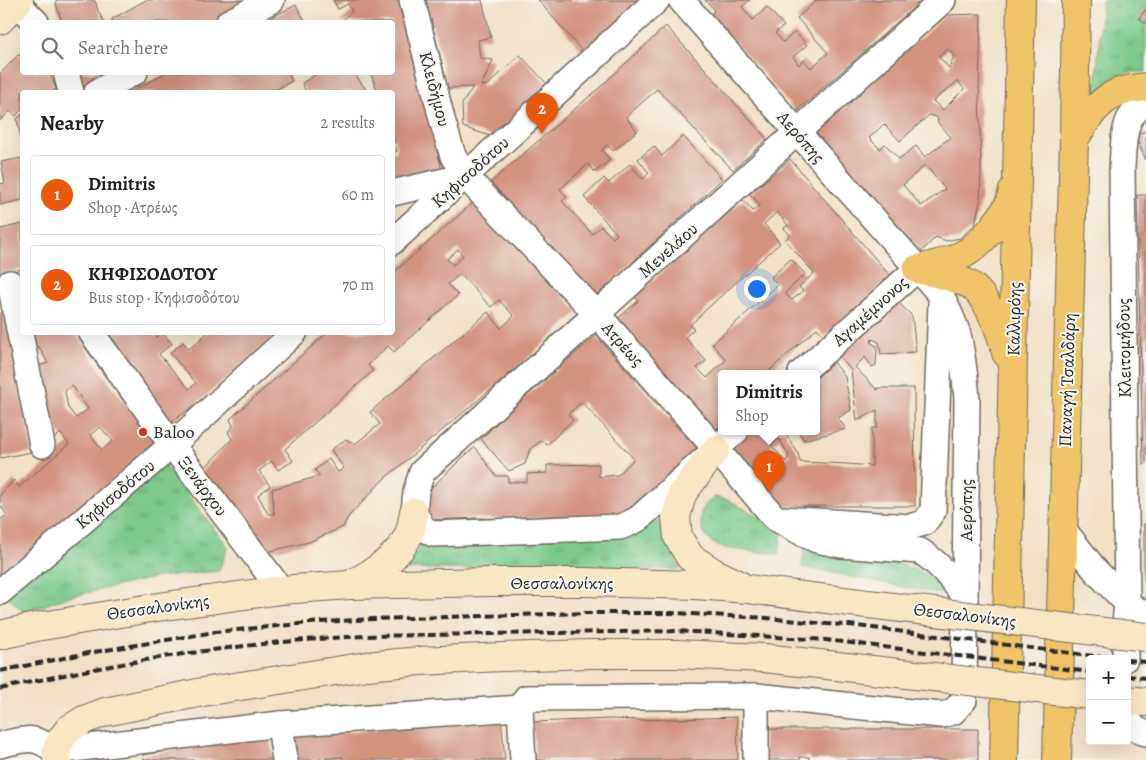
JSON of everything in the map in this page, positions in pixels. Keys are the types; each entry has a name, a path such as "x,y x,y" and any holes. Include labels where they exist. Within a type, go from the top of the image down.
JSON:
{"main road":[{"name":"Καλλιρόης","path":"1004,760 1021,0"},
{"name":"Παναγή Τσαλδάρη","path":"1057,760 1076,0"},
{"path":"1074,140 1086,119 1111,96 1120,92 1146,87"},
{"path":"918,269 949,261 964,254 977,244 997,222 1010,201 1017,170"},
{"path":"918,269 960,280 972,286 983,299 995,318 1004,346 1012,390"}],"street":[{"path":"233,20 272,0"},
{"name":"Κλειδήμου","path":"412,0 443,123 453,156 465,176"},
{"name":"Κηφισοδότου","path":"395,239 657,0"},
{"name":"Αερόπης","path":"681,0 941,295 958,336 967,398 964,700 953,712 941,715 756,696"},
{"name":"Μενελάου","path":"414,512 416,491 422,472 944,0"},
{"path":"12,6 33,20"},
{"path":"67,75 70,90"},
{"path":"101,90 129,75"},
{"name":"Κλειτομήδους","path":"1136,610 1136,494 1122,167 1128,121 1146,100"},
{"path":"395,192 465,176"},
{"name":"Ατρέως","path":"465,176 597,314 775,518 806,536 841,546 920,552 931,558 948,574 965,597"},
{"name":"Αγαμέμνονος","path":"804,370 918,269"},
{"path":"11,283 20,330"},
{"name":"Αερόπης","path":"775,518 910,527 924,523 933,511 941,295"},
{"path":"21,335 42,444"},
{"name":"Ξενάρχου","path":"93,335 172,445 281,590"},
{"name":"Κηφισοδότου","path":"0,592 172,445 292,335"},
{"path":"414,512 422,528 433,534 620,527 638,519 732,435"},
{"path":"716,449 682,494 676,517 678,537 690,556 713,572 748,589"},
{"path":"349,585 370,574 396,552 411,529 414,512"},
{"path":"1063,529 1096,571 1136,610 1125,624 1125,655"},
{"name":"Θεσσαλονίκης","path":"0,634 36,626 281,590 349,585 583,582 696,585 748,589 1146,637"},
{"path":"56,755 62,738 69,729 84,720 105,712 202,692 367,666 420,661 590,654 676,654 764,658 1086,695"},
{"path":"523,760 520,708 526,698 756,696 756,760"},
{"path":"1131,700 1146,702"},
{"path":"56,755 280,724 520,708"},
{"path":"280,724 286,760"},
{"path":"1131,724 1133,728 1146,733"},
{"path":"0,745 31,738 45,743 56,755"}],"green space":[{"path":"1102,0 1146,0 1146,72 1128,72 1113,77 1095,96"},
{"path":"165,465 228,547 219,571 158,577 67,597 24,613 6,594"},
{"path":"715,497 728,500 783,530 778,554 732,549 718,545 707,538 701,523 701,514 708,502"},
{"path":"662,518 669,545 681,569 403,569 413,558 425,538 645,529"},
{"path":"804,549 831,557 873,557 900,564 940,580 940,594 802,567"}],"building":[{"path":"56,0 94,0 103,20 61,20"},
{"path":"146,0 268,0 228,20 112,19"},
{"path":"333,0 399,0 443,175 395,183 395,152 397,151 395,143 395,90 377,90 371,75 395,75 395,20 343,20 352,11 348,4 338,9"},
{"path":"426,0 482,0 491,37 478,40 480,58 493,60 481,86 488,85 520,55 548,85 493,137 463,127 462,104 473,87 448,88"},
{"path":"538,0 643,0 583,52"},
{"path":"705,0 750,0 742,7 753,20 767,7 784,26 775,33 783,42 795,32 807,45 793,57 799,65 804,60 811,68 828,53 797,18 817,0 922,0 796,112 732,38 724,36 711,18 714,9"},
{"path":"296,5 305,20 266,20"},
{"path":"1146,9 1146,24 1139,18"},
{"path":"981,14 979,89 980,201 975,224 960,238 946,241 936,237 921,252 816,133 897,56 923,36 945,15","holes":["948,49 954,56 949,68 939,57","958,81 964,89 943,110 933,101","929,115 937,117 938,123 951,137 925,157 916,146 899,159 885,144 880,149 869,138 884,124 900,141","925,165 945,189 921,206 903,185"]},
{"path":"666,26 767,139 733,170 657,89 626,117 637,131 613,151 607,145 602,150 610,160 595,172 588,164 560,189 567,197 562,201 592,234 601,226 613,238 617,234 584,197 604,178 609,183 630,164 643,179 649,173 638,159 654,146 662,156 683,136 722,179 595,300 491,182 599,88"},
{"path":"18,55 20,56 20,75 50,75 56,89 20,90 20,111 16,116 10,111 0,121 0,74"},
{"path":"77,75 122,75 92,90 83,90"},
{"path":"162,75 290,75 292,81 275,90 135,90"},
{"path":"315,75 355,75 366,90 305,90 302,83"},
{"path":"20,116 20,133 17,119"},
{"path":"1146,131 1146,160 1135,136"},
{"path":"20,158 20,200 0,205 0,184 5,183 1,162"},
{"path":"790,159 891,277 824,336 817,328 770,370 718,370 718,428 713,432 615,321 638,301 635,296 743,200 753,211 760,205 750,194","holes":["777,212 788,225 784,228 790,235 785,240 814,273 799,287 803,291 792,300 785,293 805,274 791,259 771,277 778,285 712,344 726,360 707,378 697,368 706,361 685,337 694,329 690,325 780,243 764,224"]},
{"path":"1137,195 1146,195 1146,464 1143,464"},
{"path":"475,201 578,312 527,359 384,479 348,517 343,527 309,542 263,553 201,472 232,439 228,432 233,426 230,419 325,335 395,335 395,271","holes":["458,249 463,256 453,265 447,259","460,274 491,307 499,300 514,316 501,328 488,312 370,412 380,424 355,444 346,439 331,450 344,468 338,472 329,459 315,470 320,476 272,489 274,514 268,514 258,495 270,486 259,471 272,461 278,470 293,461 285,449 373,371 368,365 388,346 394,352 458,295 448,284"]},
{"path":"20,224 20,269 0,274 0,229"},
{"path":"897,301 912,316 916,352 881,354 879,342 872,339 871,343 877,346 876,365 872,367 865,357 855,367 877,390 877,388 914,388 915,506 774,507 728,451 746,435 786,435 798,453 800,462 872,466 872,428 877,428 877,410 857,421 851,370 838,355","holes":["779,439 789,455 786,462 771,445"]},
{"path":"5,312 32,452 0,458 0,313"},
{"path":"27,335 77,335 113,388 157,441 0,578 0,520 7,515 0,505 0,495 14,480 19,487 69,444 60,433 51,442 35,367 48,363 39,347 29,349","holes":["72,385 88,409 76,418 68,408 65,391","100,427 113,441 102,450 90,435"]},
{"path":"104,335 155,335 156,337 164,335 172,344 159,354 189,389 196,383 170,353 183,342 189,349 205,335 276,335 206,396 172,422 151,393 123,361"},
{"path":"596,335 698,449 625,514 600,517 434,520 427,516 426,508 429,490 475,447 496,476 508,476 508,482 527,482 527,474 547,473 547,465 599,464 599,477 618,475 634,459 582,402 568,414 573,420 547,445 542,440 530,449 525,464 509,471 481,439"},
{"path":"834,362 845,377 851,410 838,418 846,429 804,440 801,435 820,435 820,374"},
{"path":"1144,524 1146,524 1146,580 1144,580"},
{"path":"501,717 505,760 343,760 343,757 299,760 295,735 341,733"},
{"path":"737,717 738,760 535,760 533,722"},
{"path":"764,729 978,729 978,760 809,760 809,757 800,757 800,760 764,760"},
{"path":"269,734 274,760 144,760 143,755"},
{"path":"112,753 114,760 78,760"}],"railway":[{"path":"0,671 88,653 215,632 374,619 587,613 673,613 767,618 849,625 1086,655"},
{"path":"0,689 182,654 274,643 366,636 677,631 826,640 1086,672"},
{"path":"1131,660 1146,662"},
{"path":"1131,676 1146,678"}],"place":[{"name":"ΚΗΦΙΣΟΔΟΤΟΥ","path":"542,134"},
{"name":"Baloo","path":"143,432"},
{"name":"Dimitris","path":"769,492"}]}
